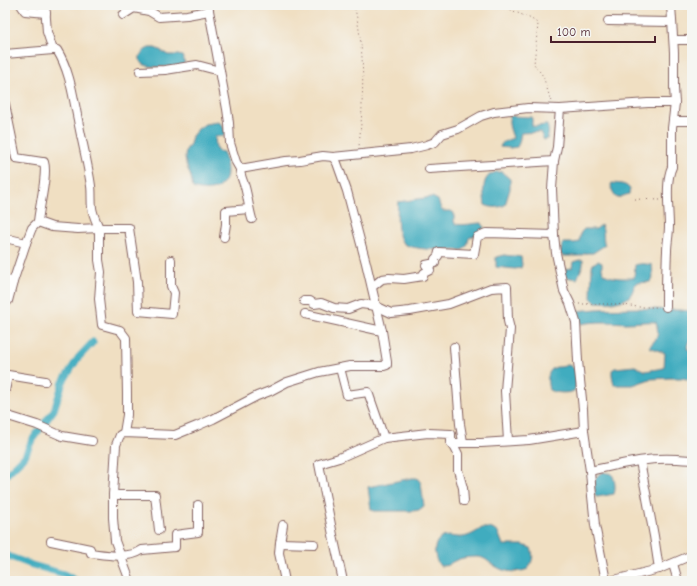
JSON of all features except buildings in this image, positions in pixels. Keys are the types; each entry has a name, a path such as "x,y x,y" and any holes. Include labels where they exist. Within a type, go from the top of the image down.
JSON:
{"street":[{"path":"21,5 26,11 46,9 47,32 53,50"},
{"path":"666,307 669,172 672,168 672,128 675,104 674,40 671,5"},
{"path":"123,15 134,8 149,11 159,17 187,15 209,8 229,123 230,143 236,162 240,169 252,219"},
{"path":"608,21 672,22"},
{"path":"674,40 692,40"},
{"path":"5,54 57,50 69,76 92,187 92,208 99,228 99,260 101,272 99,299 102,325 120,330 126,338 127,415 124,433"},
{"path":"140,70 165,70 198,66 220,71"},
{"path":"240,169 323,156 334,157 410,149 434,142 442,134 458,129 481,116 494,112 528,108 560,109 648,102 675,104"},
{"path":"5,104 16,158 44,162 45,166 38,222 32,228 9,281 8,301"},
{"path":"560,109 552,189 554,235 564,291 570,303 576,322 584,431 590,471 595,525 606,581"},
{"path":"673,122 692,121"},
{"path":"130,581 115,541 113,495 116,444 120,435 124,433 175,435 213,419 287,382 319,372 350,366 386,365 387,362 382,331 365,257 347,192 338,164 334,157"},
{"path":"429,169 554,161"},
{"path":"224,237 226,211 249,209"},
{"path":"38,222 52,227 78,229 129,228 137,282 138,311 172,314 172,298 174,293 172,286 172,260"},
{"path":"372,288 382,279 404,279 423,276 424,273 430,270 426,266 435,263 435,259 439,252 474,254 477,236 486,233 554,235"},
{"path":"5,238 26,243"},
{"path":"304,301 310,301 314,304 321,303 334,308 348,309 361,304 376,306 391,313 449,304 491,288 507,287 508,321 510,329 505,391 508,441"},
{"path":"305,314 382,331"},
{"path":"454,347 460,424 463,442"},
{"path":"340,368 347,395 368,392 384,438"},
{"path":"5,391 6,378 8,376 45,381"},
{"path":"5,415 37,425 62,436 92,441"},
{"path":"451,443 529,440 584,431"},
{"path":"343,581 319,464 339,458 384,438 428,433 451,434 451,443 458,454 458,470 463,488 464,501"},
{"path":"590,471 622,464 657,459 674,458 692,460"},
{"path":"640,461 659,569"},
{"path":"113,495 155,495 159,530"},
{"path":"51,541 90,549 91,553 121,556 142,550 175,547 175,535 198,532 198,505"},
{"path":"283,525 279,552 285,581"},
{"path":"280,542 314,544"},
{"path":"610,581 659,569 692,555"},
{"path":"673,564 678,581"}],"path":[{"path":"354,5 358,21 363,60 359,154"},
{"path":"504,5 514,12 534,20 538,24 534,64 543,76 550,98 560,109"},
{"path":"636,199 668,200"},
{"path":"570,303 666,307"}],"water":[{"path":"149,48 155,48 168,55 182,56 184,63 183,65 165,67 145,65 141,62 140,57 142,52"},
{"path":"510,116 531,117 532,126 547,125 547,139 544,140 540,132 521,133 517,147 500,147 504,142 513,138 509,124"},
{"path":"218,122 222,124 226,134 215,137 216,148 218,151 223,152 227,166 225,181 215,189 202,190 193,188 186,164 186,150 190,144 192,136 198,129 205,124"},
{"path":"497,172 502,172 510,179 510,189 505,205 490,207 485,205 484,184 488,176"},
{"path":"612,183 626,186 630,189 629,194 617,198 612,191"},
{"path":"432,197 438,200 443,211 451,211 454,213 455,224 465,225 482,223 484,227 482,232 469,238 467,246 463,250 440,250 413,247 402,242 398,228 398,202"},
{"path":"601,225 605,245 593,253 586,253 580,256 562,256 560,253 563,243 579,242 581,232 584,229 596,229"},
{"path":"504,255 521,257 521,268 515,269 496,267 496,257"},
{"path":"583,260 583,265 577,279 565,277 564,272 566,269 572,268 573,262"},
{"path":"598,261 602,263 604,274 619,278 634,278 635,265 652,265 653,278 650,282 637,283 628,298 624,300 614,302 595,302 591,298 592,266"},
{"path":"637,308 689,311 691,314 692,335 687,349 692,350 692,378 689,380 683,378 650,379 633,385 614,385 612,370 615,368 635,366 645,371 664,368 665,353 649,347 657,337 658,330 656,322 598,322 581,324 576,311"},
{"path":"567,365 574,368 576,372 577,380 574,391 561,393 549,390 548,376 551,370 553,368"},
{"path":"603,472 612,474 615,484 615,492 614,494 597,497 595,496 595,482 597,476"},
{"path":"417,478 421,483 424,506 419,510 374,511 371,509 368,487"},
{"path":"482,528 490,528 498,532 503,545 523,545 531,548 532,558 528,569 516,572 507,571 493,565 486,559 479,557 462,558 448,565 440,566 435,555 435,547 438,540 446,536 466,536 473,534"}],"waterway":[{"path":"5,476 25,456 32,440 54,410 63,382 78,358 93,342"},
{"path":"5,555 32,565 64,574 77,581"}]}
